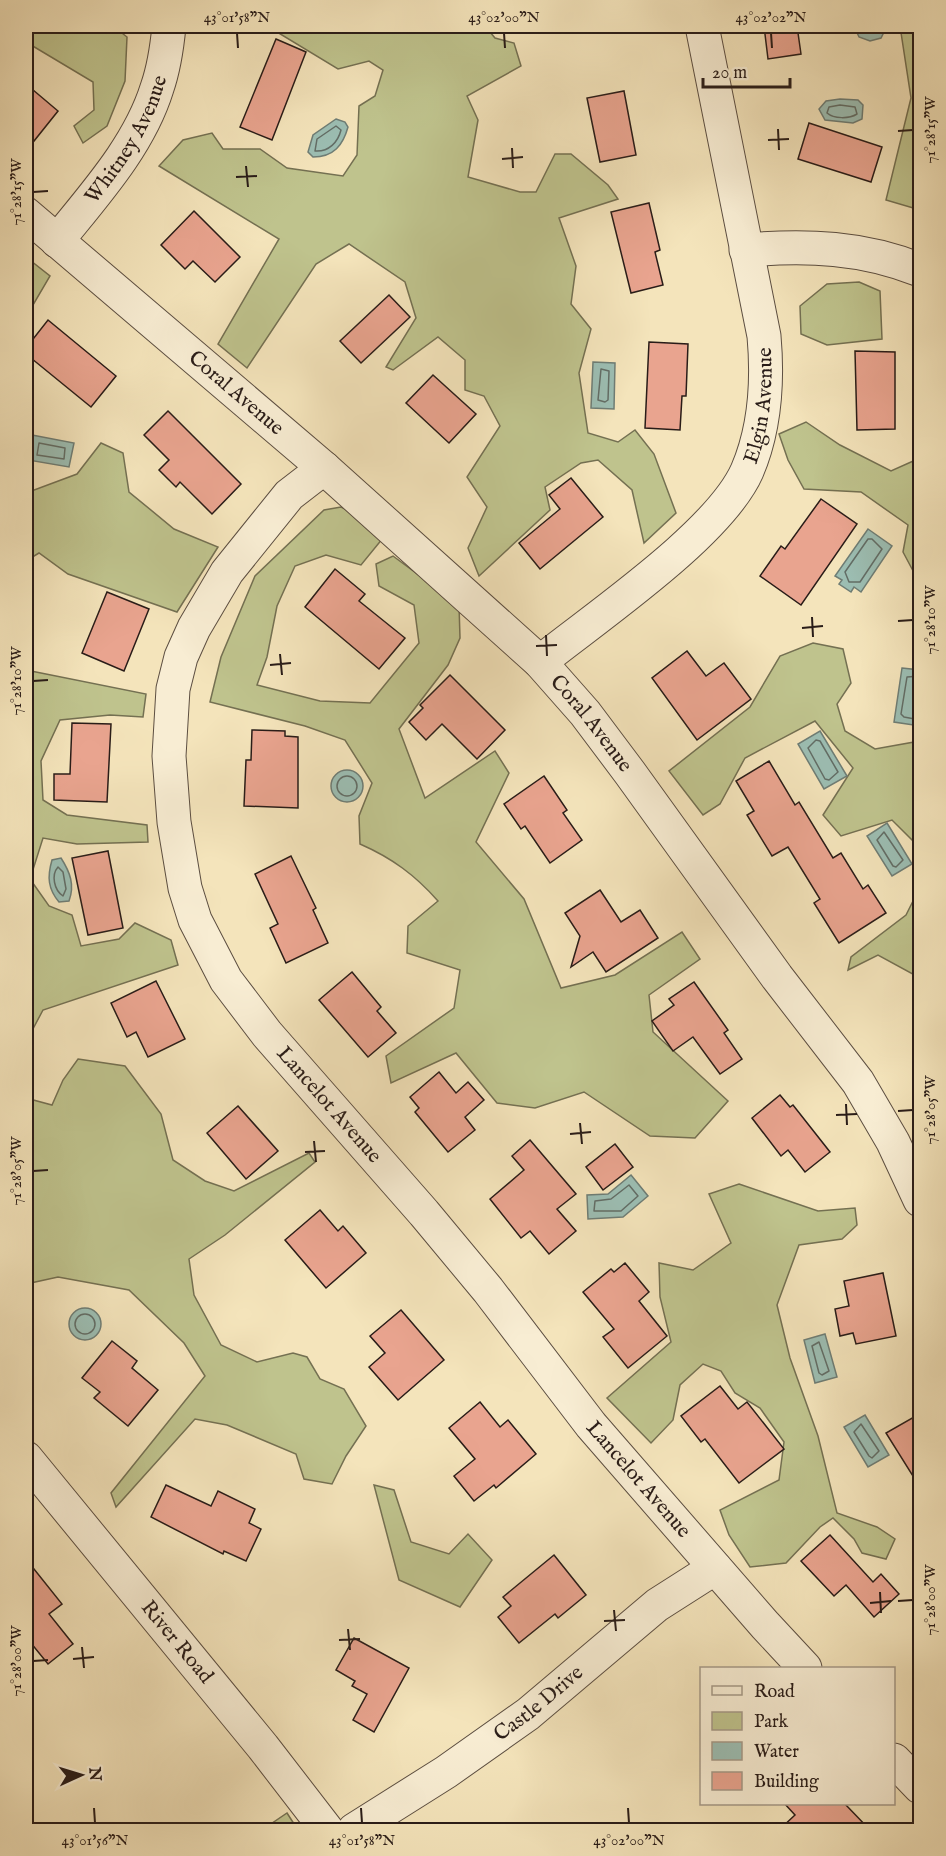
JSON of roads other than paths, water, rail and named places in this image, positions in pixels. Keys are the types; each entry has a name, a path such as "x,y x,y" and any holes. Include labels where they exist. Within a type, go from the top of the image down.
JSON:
{"street":[{"name":"Whitney Avenue","path":"57,241 110,174 144,120 157,90 165,58 169,26"},
{"name":"Elgin Avenue","path":"540,662 706,527 746,473 758,436 767,369 759,305 702,26"},
{"name":"Coral Avenue","path":"26,214 324,468 540,662 585,713 624,764 770,968 858,1083 918,1187"},
{"path":"746,250 810,247 861,251 921,270"},
{"name":"Lancelot Avenue","path":"324,468 289,495 227,572 194,628 182,657 173,689 169,756 174,822 185,888 195,920 226,980 267,1034 424,1213 488,1290 591,1425 715,1568 805,1667"},
{"name":"River Road","path":"26,1458 256,1738 327,1830"},
{"name":"Castle Drive","path":"354,1830 446,1772 528,1714 657,1605 715,1568"},
{"path":"895,1761 921,1786"}],"water":[{"path":"854,26 887,26 881,38 870,41 859,37"},
{"path":"858,100 863,105 862,119 853,123 825,120 819,109 826,101"},
{"path":"336,119 345,122 348,127 340,144 327,155 313,157 308,152 313,135"},
{"path":"593,362 615,363 614,409 591,408"},
{"path":"32,435 74,443 69,467 28,460"},
{"path":"868,529 892,546 861,592 854,587 851,592 839,584 842,580 835,576"},
{"path":"902,668 920,670 920,726 894,722"},
{"path":"820,731 847,776 824,789 798,744"},
{"path":"347,770 358,775 363,786 358,797 347,802 336,797 331,786 336,775"},
{"path":"887,823 912,864 892,876 867,836"},
{"path":"61,858 69,874 72,890 69,901 59,902 51,887 49,872 52,860"},
{"path":"631,1175 648,1196 623,1217 588,1219 587,1195 608,1194"},
{"path":"85,1308 96,1313 101,1324 96,1335 85,1340 74,1335 69,1324 74,1313"},
{"path":"825,1334 837,1377 815,1383 804,1340"},
{"path":"865,1415 889,1455 868,1467 844,1427"}]}
